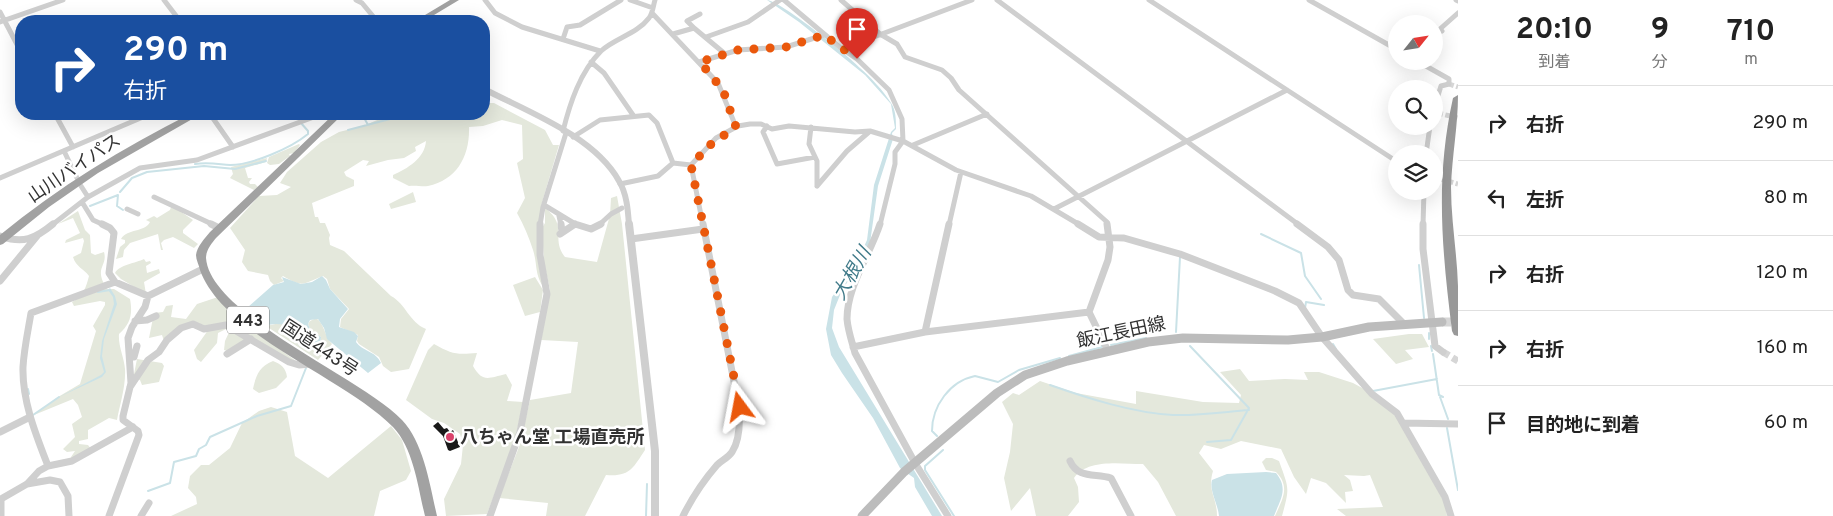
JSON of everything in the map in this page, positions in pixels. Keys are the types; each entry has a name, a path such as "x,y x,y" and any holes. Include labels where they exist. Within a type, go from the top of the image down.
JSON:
{"highway":[{"path":"429,15 455,0"},
{"path":"1457,98 1447,154 1445,200 1448,253 1458,331"},
{"name":"山川バイパス","path":"1,239 43,206 114,158 186,120"},
{"path":"203,269 201,256 206,245 219,228 333,120"},
{"name":"国道443号","path":"203,269 222,297 254,326 390,416 404,431 411,448 431,516"}],"main road":[{"name":"飯江長田線","path":"862,516 910,467 978,408 1012,382 1025,375 1067,361 1148,342 1183,338 1288,340 1322,337 1369,327 1437,323"}],"street":[{"path":"21,15 63,0"},
{"path":"164,0 175,15"},
{"path":"356,0 373,15"},
{"path":"485,0 495,13 504,19 551,37 600,51"},
{"path":"563,39 567,27 580,25 621,0"},
{"path":"630,0 652,10 700,62 723,90 736,127"},
{"path":"490,516 520,432 547,294 540,255 540,225 544,204 567,134 566,119 580,81 590,62 600,51 640,27 652,10 655,0"},
{"path":"706,37 748,22 782,0 823,35 857,59 889,90 902,119 903,141 895,152 895,164 875,239 854,282 848,306 847,326 853,347 910,467 948,516"},
{"path":"841,0 880,34 897,44 905,57 942,70 959,90 1107,222 1110,248 1108,260 1089,312 1108,351"},
{"path":"842,49 972,0"},
{"path":"996,0 1333,252 1338,260 1348,290 1353,295 1379,299 1404,324"},
{"path":"1150,0 1388,156"},
{"path":"1309,0 1388,44"},
{"path":"0,12 2,22 15,43"},
{"path":"1443,26 1458,13"},
{"path":"700,14 687,21 724,54"},
{"path":"2,22 15,17"},
{"path":"673,34 694,28"},
{"path":"700,62 738,50 786,47 823,35"},
{"path":"590,62 604,73 633,115"},
{"path":"1434,70 1449,79 1449,84 1443,86"},
{"path":"1054,209 1287,90"},
{"path":"490,92 567,134 604,160 620,184 625,198 655,451 655,516"},
{"path":"913,145 987,114"},
{"path":"567,134 600,120 633,115 649,115 653,117 673,163"},
{"path":"58,120 74,147"},
{"path":"0,178 136,120"},
{"path":"214,120 233,147"},
{"path":"0,281 38,236 88,197 140,168 197,160 306,120"},
{"path":"691,165 710,145 736,127 750,123 767,126 772,130 789,126 855,132 870,131 913,145 942,164 961,172 1031,196 1099,238 1108,236 1180,254 1275,291 1299,303 1322,337 1372,394 1397,413 1445,497 1451,516"},
{"path":"767,126 763,132 777,164 815,157"},
{"path":"811,127 809,144 817,161 817,186 839,157 870,131"},
{"path":"64,151 77,178"},
{"path":"620,184 658,176 673,163 691,165"},
{"path":"683,516 690,501 718,463 729,456 733,450 740,420 740,407 691,165"},
{"path":"925,332 961,172"},
{"path":"81,186 88,197"},
{"path":"154,197 219,228"},
{"path":"1424,200 1423,249 1437,323 1435,346 1443,352"},
{"path":"82,202 94,220 110,228 114,233 109,273 116,282 148,299 157,301"},
{"path":"544,204 559,216 585,228 593,228 608,214 622,208"},
{"path":"127,209 138,214"},
{"path":"559,216 561,233 575,224"},
{"path":"630,239 703,229"},
{"path":"1,239 16,241 38,236"},
{"path":"109,516 138,435 123,420 122,412 130,387 132,370 128,338 135,321 148,299 203,269"},
{"path":"48,466 30,416 26,398 23,356 31,313 116,282"},
{"path":"853,347 925,332 1089,312"},
{"path":"135,321 147,320 156,316"},
{"path":"130,387 148,360 159,352 167,340 181,328 193,324 197,324 202,329 226,325 289,362 299,366 312,364"},
{"path":"227,354 251,338"},
{"path":"134,357 137,346"},
{"path":"0,432 30,416"},
{"path":"1403,423 1443,425 1456,423"},
{"path":"27,484 39,471 48,466 72,461 132,427"},
{"path":"1070,461 1073,468 1081,474 1098,474 1111,478 1131,516"},
{"path":"1,516 2,496 27,484 50,480 60,482 67,490 70,497 69,516"},
{"path":"141,516 149,503"}],"shaded area":[{"path":"490,103 494,103 545,130 553,145 559,145 541,206 544,288 537,274 530,241 517,213 525,198 517,163 523,159 522,125 502,120 483,126 469,127 467,148 460,165 447,178 438,183 426,186 409,186 393,178 393,175 404,170 419,158 426,141 415,147 416,151 404,158 366,166 369,161 363,160 344,172 346,176 354,180 354,186 312,203 315,217 318,217 320,223 325,223 330,235 330,245 344,251 396,299 415,322 426,329 409,369 391,372 383,366 379,357 359,344 357,341 358,335 340,327 341,319 349,309 330,289 327,279 323,276 300,284 283,276 281,278 284,281 274,285 268,275 248,271 242,262 245,250 230,228 259,196 277,195 291,187 280,183 287,172 321,142 339,132 377,120 490,120"},
{"path":"299,144 294,153 289,154 290,156 279,164 270,165 267,163 269,157"},
{"path":"267,158 266,162 245,168 248,178 252,178 249,182 250,184 255,184 258,187 254,190 230,178 233,174 231,167"},
{"path":"413,192 416,202 391,209 389,204"},
{"path":"617,196 622,224 645,450 634,466 626,473 606,475 585,516 546,516 548,503 499,498 519,447 530,400 571,393 578,342 541,340 550,290 544,262 542,228 545,223 545,208 556,221 559,244 565,257 597,262 610,215 611,198"},
{"path":"171,207 174,207 193,220 183,230 183,233 198,244 194,248 173,237 161,243 163,250 161,250 158,234 130,243 124,250 123,257 116,259 120,247 125,243 125,240 121,239 124,236 144,228 150,222 146,220 154,216 157,218 170,210"},
{"path":"78,211 85,230 90,235 91,253 95,255 104,252 105,257 101,272 103,282 107,289 114,289 130,299 131,310 130,319 126,327 119,334 125,375 117,420 109,418 88,430 88,439 79,441 79,444 88,445 91,449 69,460 75,451 67,452 63,449 75,437 72,424 82,417 78,405 73,399 34,415 58,397 80,384 96,331 93,326 105,305 105,302 100,301 74,306 72,302 84,291 89,276 76,263 73,257 81,253 84,241 83,238 65,243 66,240 80,233 73,218 58,224"},
{"path":"144,259 146,262 150,261 151,263 146,266 147,273 159,269 160,273 144,282 146,294 121,279 115,273 124,266"},
{"path":"535,277 543,290 540,312 525,316 513,285"},
{"path":"218,297 248,326 296,361 290,360 254,339 231,352 224,350 225,341 232,326 218,333 217,343 201,362 197,359 194,350 211,326 206,327 196,322 164,341 162,335 149,338 154,313 163,312 166,306 173,305 171,317 186,319 197,304"},
{"path":"316,318 321,323 332,344 318,360 266,326 280,323 285,325 315,349 320,346 321,337 311,331 308,324"},
{"path":"1422,334 1429,347 1405,350 1413,359 1396,364 1373,339"},
{"path":"434,344 454,353 477,353 473,366 480,375 490,378 506,374 512,385 507,401 523,402 515,440 487,514 446,516 444,499 461,464 463,445 460,434 444,423 432,419 406,400 428,350"},
{"path":"137,359 162,363 164,366 159,382 142,385 140,380 133,379"},
{"path":"273,361 283,367 287,377 276,388 259,393 253,389 257,376 264,366"},
{"path":"1240,369 1249,381 1308,380 1304,372 1319,372 1353,383 1364,389 1395,414 1431,476 1445,504 1447,516 1346,516 1337,509 1383,507 1370,475 1344,475 1350,480 1353,491 1345,492 1346,503 1326,483 1311,478 1306,494 1294,477 1281,449 1241,441 1221,449 1204,445 1199,453 1213,471 1211,484 1217,516 1176,516 1158,482 1143,464 1125,463 1096,465 1080,472 1074,478 1078,487 1079,502 1068,516 1036,516 1030,488 1011,511 1004,478 1010,452 1013,424 1002,402 1013,393 1019,395 1040,381 1076,393 1136,404 1136,391 1203,402 1239,403 1241,395 1220,372"},
{"path":"271,407 287,412 295,456 328,478 391,426 402,440 411,471 406,480 380,491 374,516 171,516 197,504 196,497 188,488 190,476 201,465 209,465 230,448 242,423 259,411"},
{"path":"1266,458 1279,461 1286,483 1287,493 1282,516 1275,516 1284,494 1283,483 1276,472 1266,470 1262,462"}],"water":[{"name":"大根川","path":"767,0 774,2 799,18 843,52 877,84 893,106 896,129 892,133 893,139 878,186 870,243 860,264 842,290 834,310 832,328 839,347 942,516 932,516 915,487 914,478 900,468 873,418 831,355 826,329 832,297 858,260 867,240 874,185 891,132 895,128 891,104 865,75 799,22"},
{"path":"322,276 330,289 348,309 340,319 339,327 354,332 358,336 356,342 376,356 381,363 368,373 327,339 324,328 318,319 310,320 308,324 311,331 321,337 320,346 315,348 289,327 276,324 268,325 248,307 273,285 284,282 282,277 301,284 312,282"},
{"path":"110,288 117,304 104,339 102,356 106,372 102,377 59,397 104,372 100,358 102,341 114,304 113,297 108,290"},
{"path":"1276,473 1283,489 1281,500 1274,516 1219,516 1211,484 1212,480 1227,474"}],"building":[{"name":"八ちゃん堂 工場直売所","path":"438,422 444,429 447,428 450,432 453,430 460,447 448,450 443,436 433,426"}],"waterway":[{"path":"365,120 368,125"},
{"path":"368,125 386,120"},
{"path":"195,164 239,164 271,155 292,145 308,134 308,131 301,123"},
{"path":"348,130 368,125"},
{"path":"120,192 132,178 147,172 204,166 235,169 266,161"},
{"path":"90,206 118,195 117,206 123,210"},
{"path":"1261,234 1301,253 1305,276 1321,299"},
{"path":"1176,332 1180,257"},
{"path":"1419,265 1424,318"},
{"path":"98,292 110,290"},
{"path":"1305,308 1306,302 1324,305"},
{"path":"1429,333 1429,339"},
{"path":"1111,345 1146,338"},
{"path":"1069,356 1102,347 1099,339"},
{"path":"1333,344 1336,349"},
{"path":"1190,346 1249,408 1248,410"},
{"path":"1431,346 1432,351"},
{"path":"1433,354 1437,379"},
{"path":"937,436 932,431 935,413 944,396 958,383 975,376 998,382 1019,370 1060,358"},
{"path":"148,491 170,483 174,462 196,456 199,449 206,445 210,437 257,416 291,406 306,368"},
{"path":"1373,391 1437,379"},
{"path":"1437,379 1439,395 1443,397"},
{"path":"1050,385 1110,404 1158,414 1192,415 1248,410"},
{"path":"28,389 29,394"},
{"path":"33,415 59,397"},
{"path":"1440,397 1448,419"},
{"path":"1207,442 1231,440 1248,410"},
{"path":"1447,428 1458,490"},
{"path":"943,450 925,466 925,470 954,516"},
{"path":"646,516 647,484"}],"tunnel":[{"path":"1449,84 1458,87"},
{"path":"1443,114 1458,118"},
{"path":"1443,180 1458,184"},
{"path":"1442,322 1458,322"},
{"path":"1443,352 1458,361"}],"place":[{"name":"八ちゃん堂 工場直売所","path":"450,437"}],"route":[{"path":"740,407 698,208 691,165 710,145 736,127 723,90 700,62 738,50 777,46 786,47 824,35 857,59"}]}
